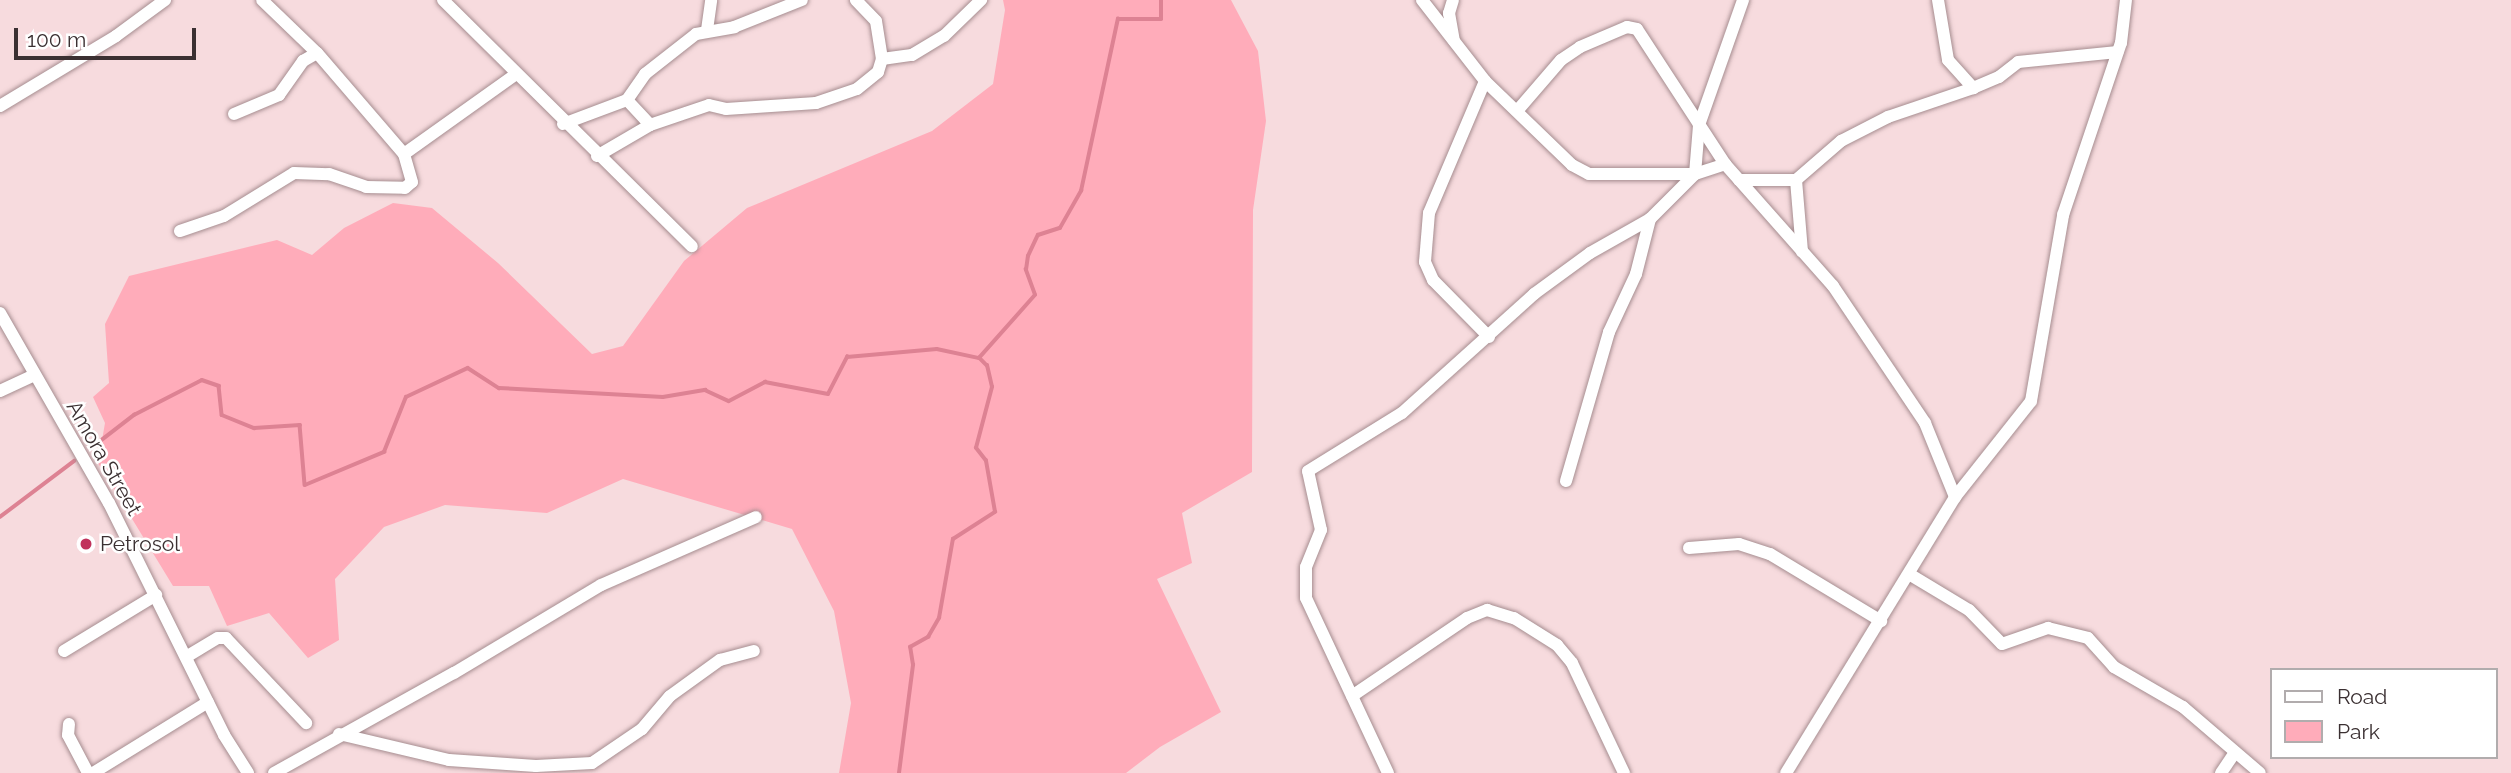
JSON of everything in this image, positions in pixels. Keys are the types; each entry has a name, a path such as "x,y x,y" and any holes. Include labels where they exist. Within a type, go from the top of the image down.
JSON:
{"street":[{"path":"0,106 106,43 165,0"},
{"path":"180,231 224,216 294,173 329,174 366,187 405,188 412,174 404,154 317,53 262,0"},
{"path":"443,0 563,124 692,246"},
{"path":"707,30 711,0"},
{"path":"563,124 627,100 645,74 670,51 707,30 734,27 802,0"},
{"path":"597,156 650,125 709,105 726,109 816,103 857,89 878,72 882,59 876,21 856,0"},
{"path":"882,59 923,48 944,36 981,0"},
{"path":"1422,0 1454,45 1485,81 1572,165 1589,174 1695,174 1725,164"},
{"path":"1453,0 1449,13 1454,45"},
{"path":"1388,773 1306,598 1306,568 1321,530 1308,471 1402,413 1534,294 1590,253 1650,219 1695,174 1699,125 1742,0"},
{"path":"1938,0 1948,60 1973,88"},
{"path":"1786,773 1955,497 2031,401 2063,215 2118,52 2126,0"},
{"path":"1517,111 1562,60 1628,27 1637,29 1725,164 1832,286 1925,423 1955,497"},
{"path":"1738,180 1796,180 1841,141 1888,117 1999,77 2018,62 2118,52"},
{"path":"234,114 279,95 303,61 317,53"},
{"path":"404,154 516,74"},
{"path":"1485,81 1429,213 1425,262 1433,281 1489,337"},
{"path":"627,100 650,125"},
{"path":"1796,180 1802,251"},
{"path":"1566,481 1609,332 1636,274 1650,219"},
{"name":"Amora Street","path":"0,313 156,595 208,702 248,773"},
{"path":"0,391 34,375"},
{"path":"274,773 339,734 454,673 601,585 756,517"},
{"path":"1689,548 1739,544 1770,554 1881,621"},
{"path":"1909,574 1969,610 2003,644 2048,628 2088,638 2114,667 2183,707 2260,773"},
{"path":"64,651 156,595"},
{"path":"1352,696 1467,618 1488,610 1514,618 1557,645 1572,663 1624,773"},
{"path":"186,657 218,638 226,638 306,723"},
{"path":"339,734 449,760 536,766 592,763 642,729 670,696 720,660 754,651"},
{"path":"93,773 208,702"},
{"path":"69,724 68,735 88,773"},
{"path":"2221,773 2235,752"}],"green space":[{"path":"1003,0 1231,0 1258,51 1266,121 1253,210 1252,472 1182,513 1192,563 1157,579 1221,712 1160,747 1126,773 839,773 851,703 834,611 792,529 623,479 547,513 445,505 384,527 335,579 339,640 308,658 269,613 227,626 209,586 173,586 98,463 105,423 93,397 109,383 105,324 129,276 277,240 312,255 344,228 393,203 432,208 498,263 592,354 623,346 684,261 747,208 932,131 993,84 1005,10"}],"waterway":[{"path":"90,449 134,415 202,380 219,386 222,415 254,428 300,425 305,485 384,452 406,397 468,368 499,388 663,397 705,390 729,401 765,382 828,394 847,357 937,349 979,358 1035,295 1026,270 1028,256 1038,235 1060,228 1081,191 1118,19 1161,19 1161,0"},
{"path":"899,773 913,665 910,647 928,637 939,618 953,539 995,512 986,461 976,448 992,387 987,366 979,358"},
{"path":"0,517 74,461"}],"place":[{"name":"Petrosol","path":"86,544"}]}
